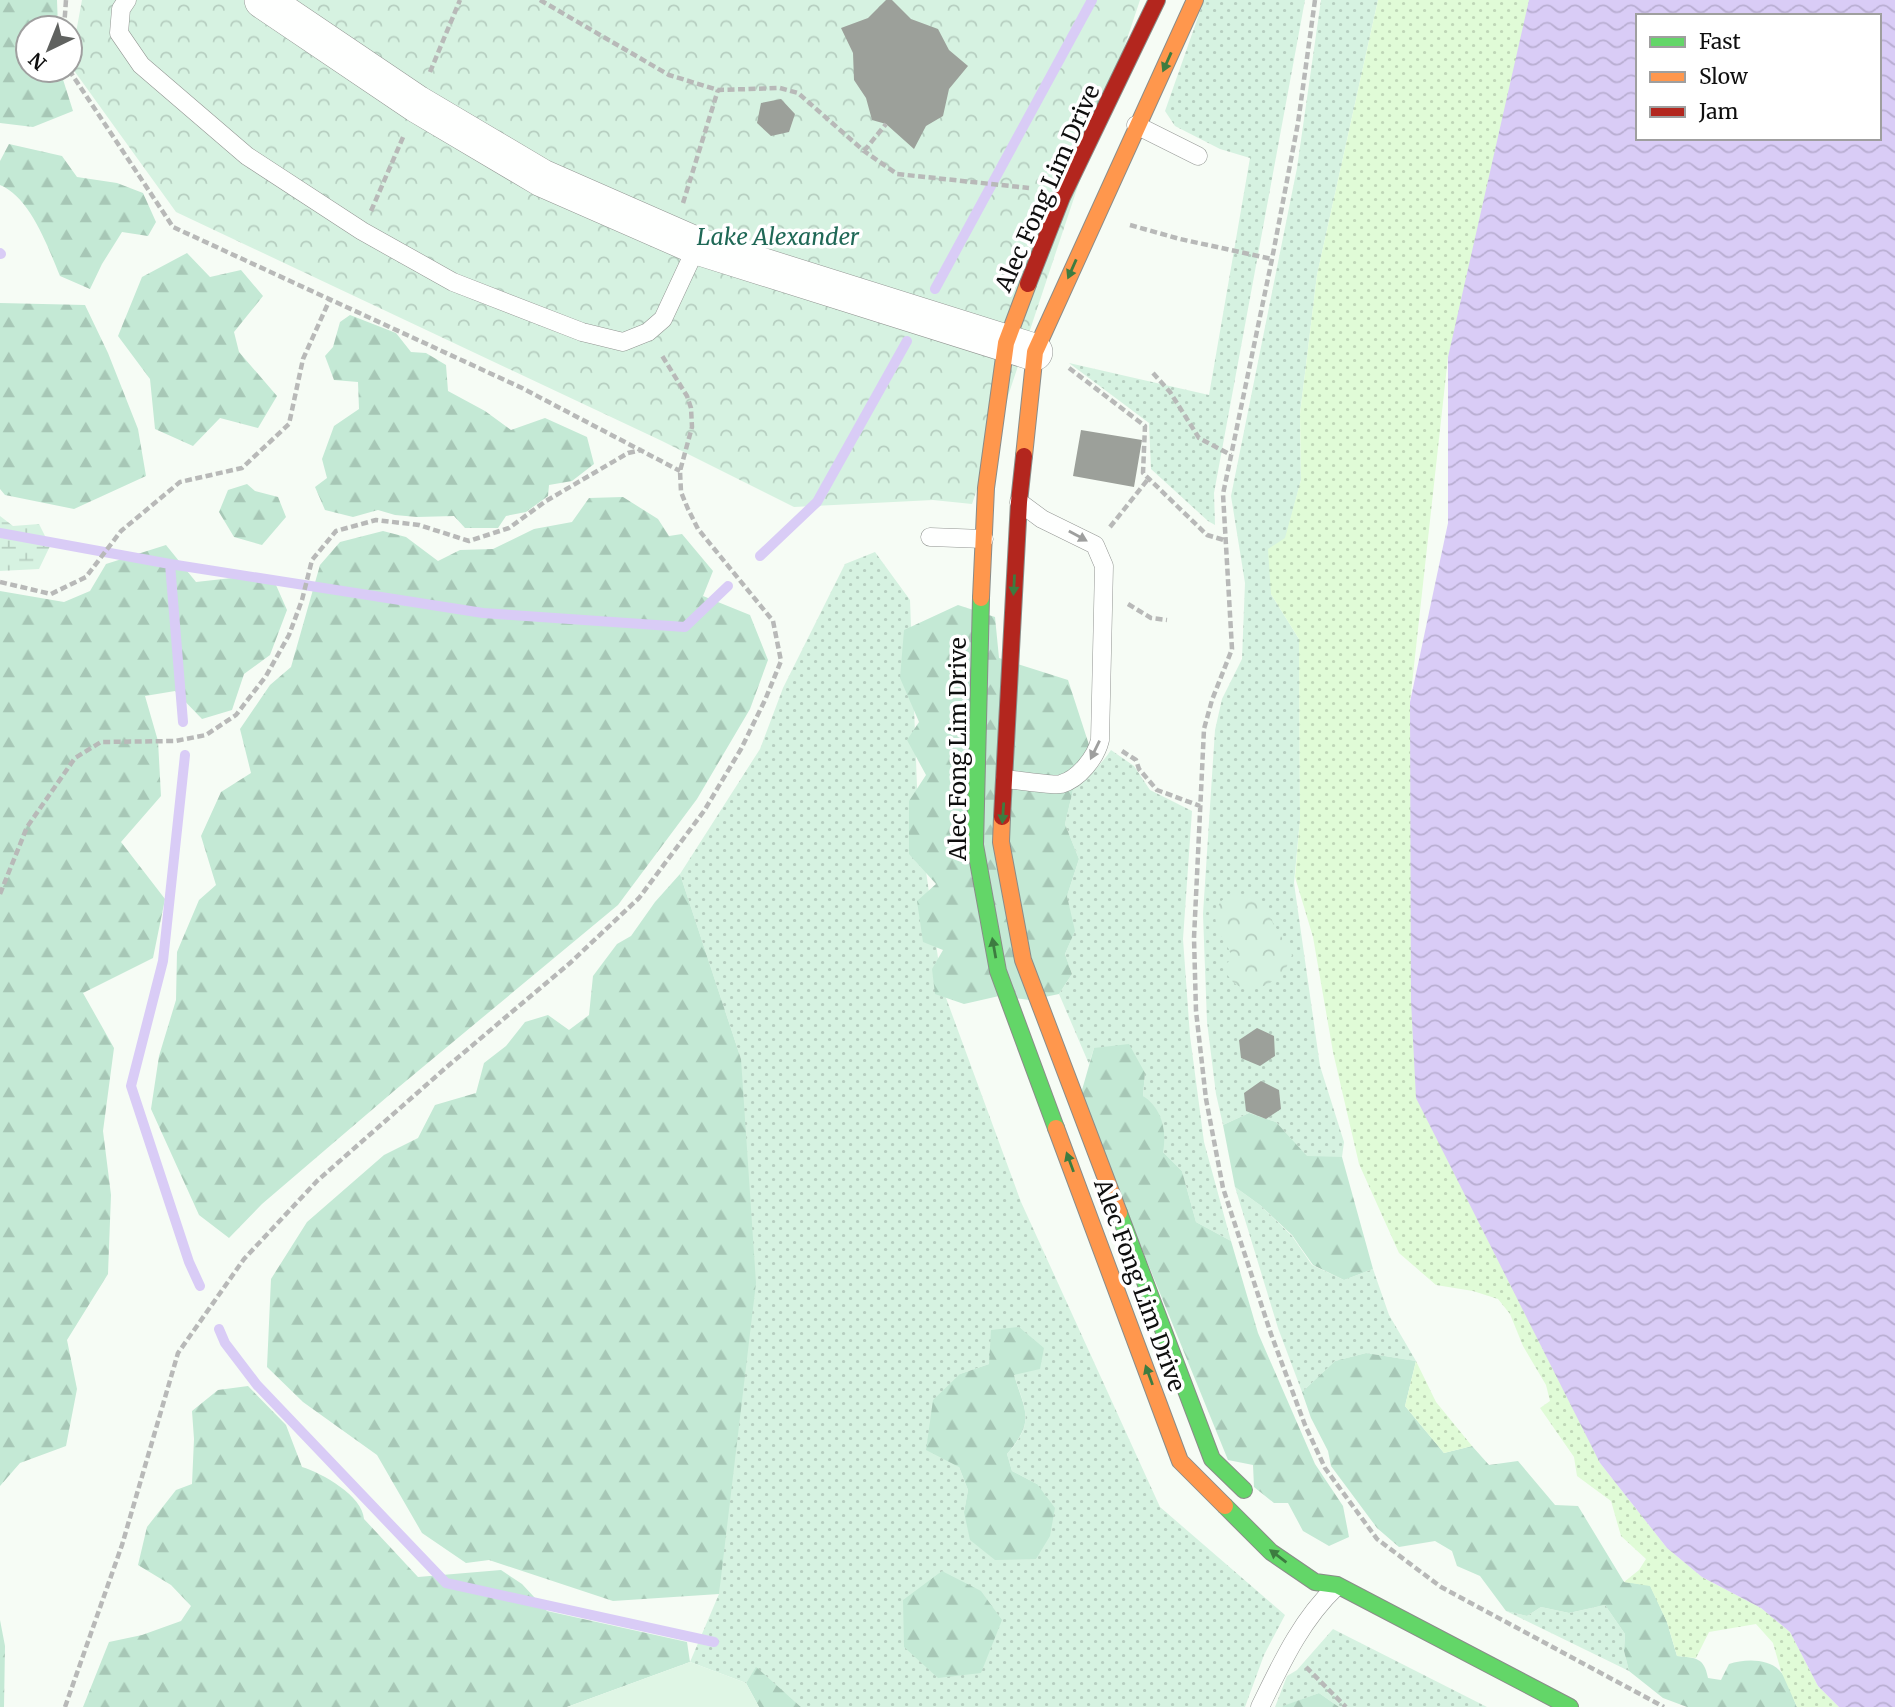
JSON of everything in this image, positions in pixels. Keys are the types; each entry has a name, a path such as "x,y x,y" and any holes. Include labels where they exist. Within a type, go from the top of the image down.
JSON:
{"street":[{"path":"263,0 417,104 542,178 685,240 1034,352"},
{"name":"Alec Fong Lim Drive","path":"1157,0 1062,197 1034,352 1019,502 1000,539 978,659 975,845 998,971 1180,1461 1271,1552 1315,1582 1338,1586 1570,1707"},
{"name":"Alec Fong Lim Drive","path":"1195,0 1034,352 986,488 1000,539 1005,779 1001,842 1023,960 1212,1459 1259,1505"},
{"path":"1327,1567 1338,1586"}],"lane":[{"path":"127,0 121,9 119,33 141,65 247,156 362,231 453,282 582,332 623,342 648,332 663,319 685,240"},
{"path":"1104,112 1138,125 1198,156"},
{"path":"1005,779 1060,784 1081,771 1097,751 1100,740 1104,566 1095,545 1042,519 1019,502"},
{"path":"930,537 1000,539"},
{"path":"1260,1707 1289,1649 1318,1604 1338,1586"}],"path":[{"path":"541,0 669,75 718,90 780,88 798,93 864,151 897,174 1034,188"},
{"path":"1315,0 1297,123 1272,259 1223,494 1232,649 1204,729 1194,938 1196,1011 1206,1100 1223,1188 1270,1334 1305,1425 1325,1468 1377,1539 1441,1587 1664,1707"},
{"path":"78,84 173,227 522,388 680,471"},
{"path":"685,240 718,90"},
{"path":"864,151 886,124"},
{"path":"1124,223 1180,239 1272,259"},
{"path":"0,582 51,594 86,577 121,531 180,482 242,468 289,424 303,359 330,299"},
{"path":"65,1707 122,1545 178,1353 244,1259 317,1181 570,963 639,898 704,811 741,749 765,700 780,661 773,621 698,529 681,492 680,471 692,427 691,408 648,332"},
{"path":"1034,352 1145,426 1143,473 1207,535 1224,540"},
{"path":"1153,373 1170,391 1199,438 1231,455"},
{"path":"0,894 27,827 75,758 101,742 176,741 206,735 236,715 266,676 289,635 302,600 312,560 336,531 376,520 419,525 470,541 509,528 546,501 628,453 642,450"},
{"path":"1095,545 1149,478"},
{"path":"1103,589 1151,618 1167,620"},
{"path":"1100,740 1136,760 1139,769 1157,790 1200,806"},
{"path":"1289,1649 1346,1707"}],"green space":[{"path":"0,0 57,0 58,14 14,14 14,84 64,84 73,111 33,127 0,123"},
{"name":"Lake Alexander","path":"82,0 1140,0 972,504 933,500 794,507 662,441 176,212 84,84 84,14 79,14"},
{"path":"1204,0 1305,0 1214,493 1215,525 1151,469 1149,423 1069,363 1209,395 1250,158 1220,149 1175,126 1165,111"},
{"path":"1321,0 1378,0 1317,275 1300,414 1301,480 1271,594 1299,639 1300,819 1294,883 1320,1066 1344,1142 1342,1157 1307,1157 1276,1122 1249,1113 1223,1125 1216,1094 1207,1022 1203,914 1215,730 1222,699 1242,659 1245,583 1231,496 1297,168"},
{"path":"9,144 62,156 77,177 117,183 143,193 156,222 148,236 122,232 90,289 60,276 29,211 11,191 0,185 0,161"},
{"path":"187,253 210,277 241,270 263,296 234,332 239,352 277,396 258,428 220,418 193,446 155,429 150,379 118,336 142,277"},
{"path":"0,303 85,305 108,353 138,429 146,476 74,509 5,495 0,489"},
{"path":"350,315 396,333 411,352 426,353 446,365 448,391 485,411 511,430 545,418 587,437 594,464 572,481 549,485 548,496 526,512 506,516 498,528 465,528 454,516 417,517 378,510 353,517 325,510 315,487 327,478 322,459 334,426 359,409 358,382 334,380 325,356 333,347 340,322"},
{"path":"247,484 255,491 278,497 286,517 262,545 234,537 219,512 228,490"},
{"path":"623,497 658,519 669,536 682,534 713,571 703,596 750,615 768,660 750,709 697,799 618,905 394,1091 262,1204 229,1238 199,1215 151,1109 159,1056 176,1000 177,952 199,900 216,885 201,836 221,792 251,773 240,729 270,685 291,667 320,565 340,542 383,531 406,537 438,561 460,550 493,549 534,529 572,522 589,498"},
{"path":"0,516 13,526 39,524 50,546 39,569 0,571"},
{"path":"166,545 196,582 232,578 276,585 287,610 270,655 244,674 232,710 202,719 175,691 145,696 158,741 161,796 121,842 165,899 153,958 83,993 114,1048 103,1131 111,1195 108,1274 67,1340 77,1389 66,1446 20,1463 0,1486 0,591 64,602 90,591 106,564"},
{"path":"875,552 910,600 918,813 942,987 1021,1202 1160,1507 1285,1615 1264,1655 1245,1707 801,1707 756,1668 746,1683 690,1662 719,1594 741,1059 680,874 760,749 783,688 845,564","holes":["989,1364 1014,1375 1026,1416 1022,1434 1007,1454 1012,1471 1037,1484 964,1512 968,1490 959,1467 960,1374"]},
{"path":"958,605 995,617 999,658 1068,680 1091,751 1071,776 1073,790 1065,824 1079,859 1067,896 1075,931 1065,954 1072,974 1059,994 1030,1000 999,996 964,1004 935,994 932,969 943,950 923,942 917,901 936,884 909,854 909,801 926,775 907,740 919,722 900,678 904,630"},
{"path":"1111,750 1134,766 1150,790 1192,811 1183,939 1190,1036 1204,1142 1231,1241 1196,1222 1182,1171 1163,1152 1143,1096 1145,1073 1094,1048 1089,1064 1059,994 1072,974 1065,954 1074,933 1067,896 1079,859 1065,824 1073,790 1072,781 1089,774"},
{"path":"680,874 741,1059 756,1283 719,1594 613,1601 489,1560 466,1563 422,1533 377,1455 303,1402 267,1367 271,1279 307,1222 384,1155 418,1138 435,1105 476,1093 484,1063 506,1046 525,1022 548,1015 569,1030 589,1015 593,976 617,944 631,936 655,902"},
{"path":"1230,896 1258,897 1292,955 1287,966 1270,983 1248,989 1238,986 1230,979 1224,966 1232,958 1216,921 1220,903"},
{"path":"1129,1044 1145,1073 1143,1096 1155,1107 1162,1121 1163,1152 1182,1171 1196,1222 1231,1241 1258,1333 1315,1464 1343,1506 1349,1537 1329,1546 1303,1531 1288,1503 1274,1503 1254,1487 1253,1465 1228,1460 1080,1097 1094,1048"},
{"path":"1249,1113 1276,1122 1307,1156 1342,1157 1373,1269 1344,1280 1313,1265 1292,1235 1260,1205 1235,1187 1223,1125"},
{"path":"1235,1187 1260,1205 1292,1236 1312,1265 1344,1280 1373,1269 1389,1315 1416,1361 1366,1353 1335,1361 1302,1392 1278,1328"},
{"path":"1019,1327 1044,1348 1040,1369 1014,1375 1026,1416 1022,1433 1007,1454 1012,1471 1037,1484 1055,1508 1050,1536 1036,1559 995,1560 970,1540 964,1512 968,1490 959,1467 926,1450 933,1400 960,1374 989,1364 991,1330"},
{"path":"1366,1353 1416,1361 1405,1406 1444,1453 1472,1446 1489,1465 1518,1461 1555,1505 1578,1506 1624,1582 1650,1585 1667,1622 1677,1656 1698,1660 1704,1666 1708,1678 1721,1680 1729,1664 1741,1661 1768,1663 1785,1678 1797,1707 1687,1707 1663,1698 1629,1671 1624,1651 1625,1634 1605,1605 1569,1613 1541,1607 1527,1616 1506,1611 1480,1576 1457,1566 1452,1551 1435,1541 1399,1547 1377,1528 1331,1466 1328,1451 1311,1418 1302,1392 1335,1361"},
{"path":"248,1386 286,1425 302,1467 320,1474 349,1494 362,1510 364,1519 418,1577 501,1570 522,1584 547,1611 687,1642 690,1662 567,1707 83,1707 109,1642 142,1635 181,1621 191,1606 171,1585 138,1565 147,1527 176,1490 192,1484 192,1411 218,1390"},
{"path":"942,1571 981,1591 1002,1620 981,1673 938,1678 904,1647 903,1600"},
{"path":"1605,1605 1625,1634 1624,1651 1629,1671 1506,1611 1527,1616 1541,1607 1569,1613"},
{"path":"0,1620 5,1646 4,1707 0,1707"},
{"path":"1333,1629 1487,1707 1339,1707 1319,1693 1282,1707 1275,1707 1287,1676 1297,1670"},
{"path":"756,1667 801,1707 759,1707 746,1683"},
{"path":"1319,1693 1339,1707 1282,1707 1283,1706"}],"sand":[{"path":"1378,0 1540,0 1448,357 1410,702 1600,1463 1667,1548 1702,1577 1761,1608 1790,1632 1818,1686 1839,1707 1797,1707 1781,1671 1773,1643 1756,1624 1709,1632 1696,1658 1677,1656 1667,1622 1650,1586 1624,1582 1639,1570 1646,1559 1621,1536 1611,1501 1577,1476 1574,1457 1540,1408 1550,1401 1546,1385 1523,1346 1510,1314 1498,1299 1473,1291 1436,1285 1399,1253 1359,1164 1333,1052 1313,937 1295,877 1300,819 1299,639 1271,594 1268,549 1285,538 1301,480 1300,414 1317,275"},
{"path":"1416,1361 1436,1402 1472,1446 1444,1453 1405,1406"}],"shaded area":[{"path":"690,1662 746,1683 759,1707 567,1707"}],"water":[{"path":"1529,0 1895,0 1895,1707 1839,1707 1818,1686 1790,1632 1761,1608 1702,1577 1667,1548 1600,1463 1416,1098 1411,1001 1410,702 1448,523 1448,357"}],"building":[{"path":"886,0 892,0 911,19 938,29 949,50 968,66 949,89 943,116 926,126 914,149 886,124 872,120 866,98 854,80 853,53 841,28 868,18"},
{"path":"781,99 795,114 789,132 771,136 757,123 761,103"},
{"path":"1081,430 1142,440 1134,487 1073,476"},
{"path":"1257,1028 1274,1036 1275,1056 1260,1066 1241,1058 1239,1040"},
{"path":"1261,1081 1279,1090 1281,1109 1266,1119 1246,1111 1244,1093"}],"waterway":[{"path":"935,289 1092,0"},
{"path":"760,556 817,502 907,341"},
{"path":"0,533 170,564 483,613 685,627 728,586"},
{"path":"170,564 183,722"},
{"path":"185,755 163,961 131,1086 189,1262 200,1286"},
{"path":"219,1329 225,1343 257,1385 446,1583 714,1642"}],"traffic: fast":[{"path":"981,598 975,845 998,971 1056,1128"},
{"path":"1119,1213 1212,1459 1244,1490"},
{"path":"1225,1506 1271,1552 1315,1582 1337,1585 1570,1707"}],"traffic: slow":[{"path":"1024,456 1035,352 1195,0"},
{"path":"981,598 986,488 1006,343 1028,284"},
{"path":"1002,817 1001,842 1023,960 1119,1213"},
{"path":"1056,1128 1180,1461 1225,1506"}],"traffic: jam":[{"path":"1028,284 1062,197 1157,0"},
{"path":"1002,817 1019,502 1024,456"}]}
